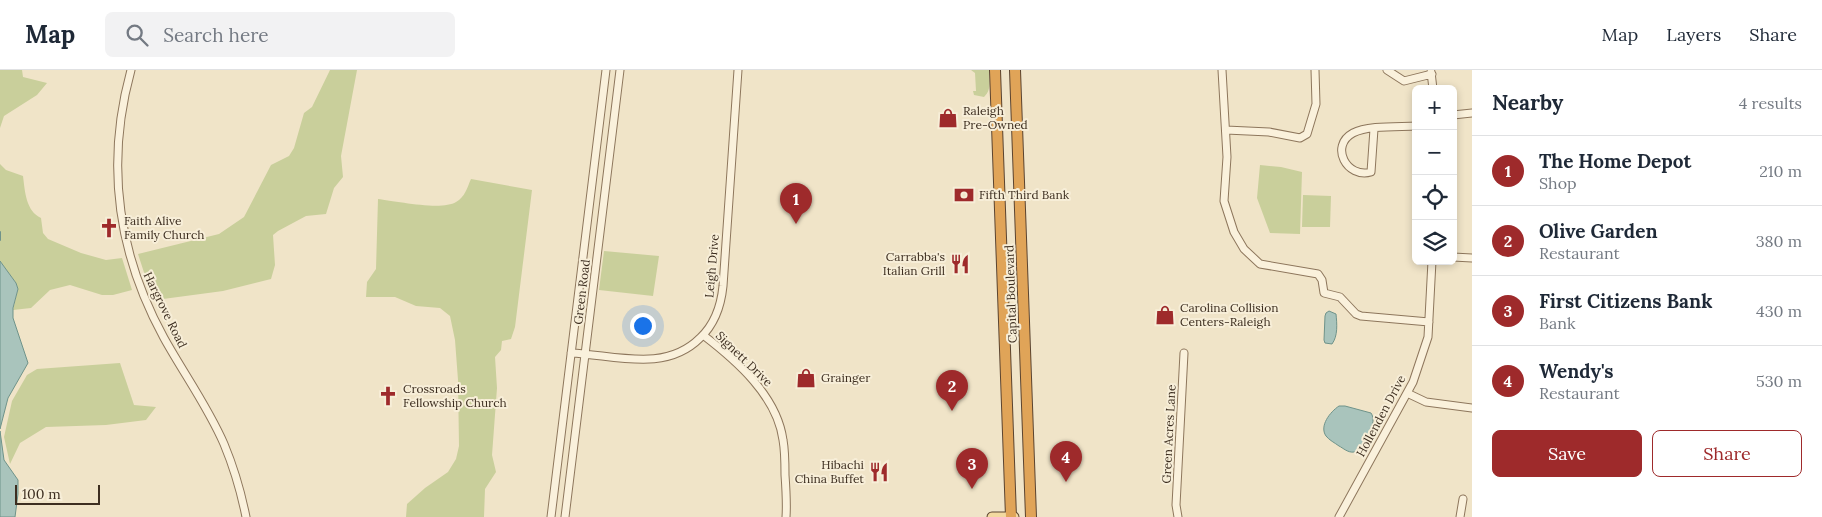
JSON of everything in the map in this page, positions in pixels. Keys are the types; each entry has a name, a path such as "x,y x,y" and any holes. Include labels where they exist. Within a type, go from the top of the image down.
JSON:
{"highway":[{"name":"Capital Boulevard","path":"995,70 1012,517"},
{"name":"Capital Boulevard","path":"1015,70 1031,517"}],"main road":[{"path":"992,517 1012,517"}],"street":[{"name":"Hargrove Road","path":"131,70 122,108 117,160 119,201 132,266 146,301 163,335 223,443 240,491 246,517"},
{"name":"Green Road","path":"551,517 606,70"},
{"name":"Green Road","path":"565,517 620,70"},
{"name":"Leigh Drive","path":"571,353 642,360 666,358 693,346 716,316 722,295 738,70"},
{"path":"1222,70 1227,157 1224,201 1234,232 1244,249 1254,261 1262,265 1318,274 1322,280 1324,293 1340,297 1356,314 1361,316 1429,322"},
{"path":"1226,130 1269,132 1300,138 1304,137 1307,134 1316,104 1315,70"},
{"path":"1387,70 1404,81 1431,72 1433,85"},
{"path":"1457,114 1472,113"},
{"path":"1374,129 1371,172 1366,173 1348,166 1343,160 1342,152 1345,140 1354,133 1374,129 1412,126"},
{"path":"594,169 608,171"},
{"path":"588,213 603,215"},
{"path":"1457,257 1472,258"},
{"name":"Hollenden Drive","path":"1339,517 1413,382 1423,354 1429,322 1432,265"},
{"name":"Signett Drive","path":"703,335 750,377 772,404 784,440 786,517"},
{"name":"Green Acres Lane","path":"1178,517 1176,508 1184,353"},
{"path":"1407,393 1426,402 1472,408"},
{"path":"1460,517 1464,500"}],"green space":[{"path":"0,70 22,70 23,77 47,83 37,95 4,116 0,128"},
{"path":"330,70 357,70 341,156 343,177 334,188 326,214 306,216 273,235 275,265 271,279 223,291 163,299 152,297 138,254 219,234 244,217 271,165 289,156 294,148 304,113 312,107"},
{"path":"971,70 989,70 989,88 984,97 974,95 973,91 976,91 975,73"},
{"path":"0,164 6,170 23,176 29,206 41,218 43,233 48,239 81,253 106,260 122,258 132,290 113,295 102,295 70,285 50,290 31,308 13,310 18,289 16,283 0,261"},
{"path":"1260,165 1302,172 1300,234 1270,233 1257,198"},
{"path":"471,179 532,190 515,327 511,339 502,341 501,350 495,357 497,388 492,455 496,472 485,489 484,517 406,517 407,504 425,488 448,472 456,459 459,446 455,340 450,316 440,308 416,306 395,297 366,297 367,282 376,269 378,199 430,206 449,205 462,198"},
{"path":"1303,195 1331,196 1330,227 1302,227"},
{"path":"604,251 659,256 653,296 599,290"},
{"path":"120,363 134,405 156,407 146,420 106,425 46,427 20,443 10,464 4,437 12,401 27,375 37,369"}],"water":[{"path":"0,261 16,283 18,289 13,308 13,318 28,363 8,398 0,429"},
{"path":"1329,311 1336,314 1336,334 1332,344 1325,343 1324,340 1325,316"},
{"path":"1339,406 1371,413 1373,417 1370,431 1361,448 1356,452 1344,449 1329,439 1324,432 1326,420"},
{"path":"0,431 4,460 18,480 15,517 0,517"}],"waterway":[{"path":"0,232 0,240"}],"place":[{"name":"Raleigh Pre-Owned","path":"948,118"},
{"name":"Fifth Third Bank","path":"964,195"},
{"name":"The Home Depot","path":"796,224"},
{"name":"Faith Alive Family Church","path":"109,228"},
{"name":"Carrabba's Italian Grill","path":"960,264"},
{"name":"Carolina Collision Centers-Raleigh","path":"1165,315"},
{"name":"Grainger","path":"806,378"},
{"name":"Crossroads Fellowship Church","path":"388,396"},
{"name":"Olive Garden","path":"952,411"},
{"name":"Hibachi China Buffet","path":"879,472"},
{"name":"Wendy's","path":"1066,482"},
{"name":"First Citizens Bank","path":"972,489"}]}
